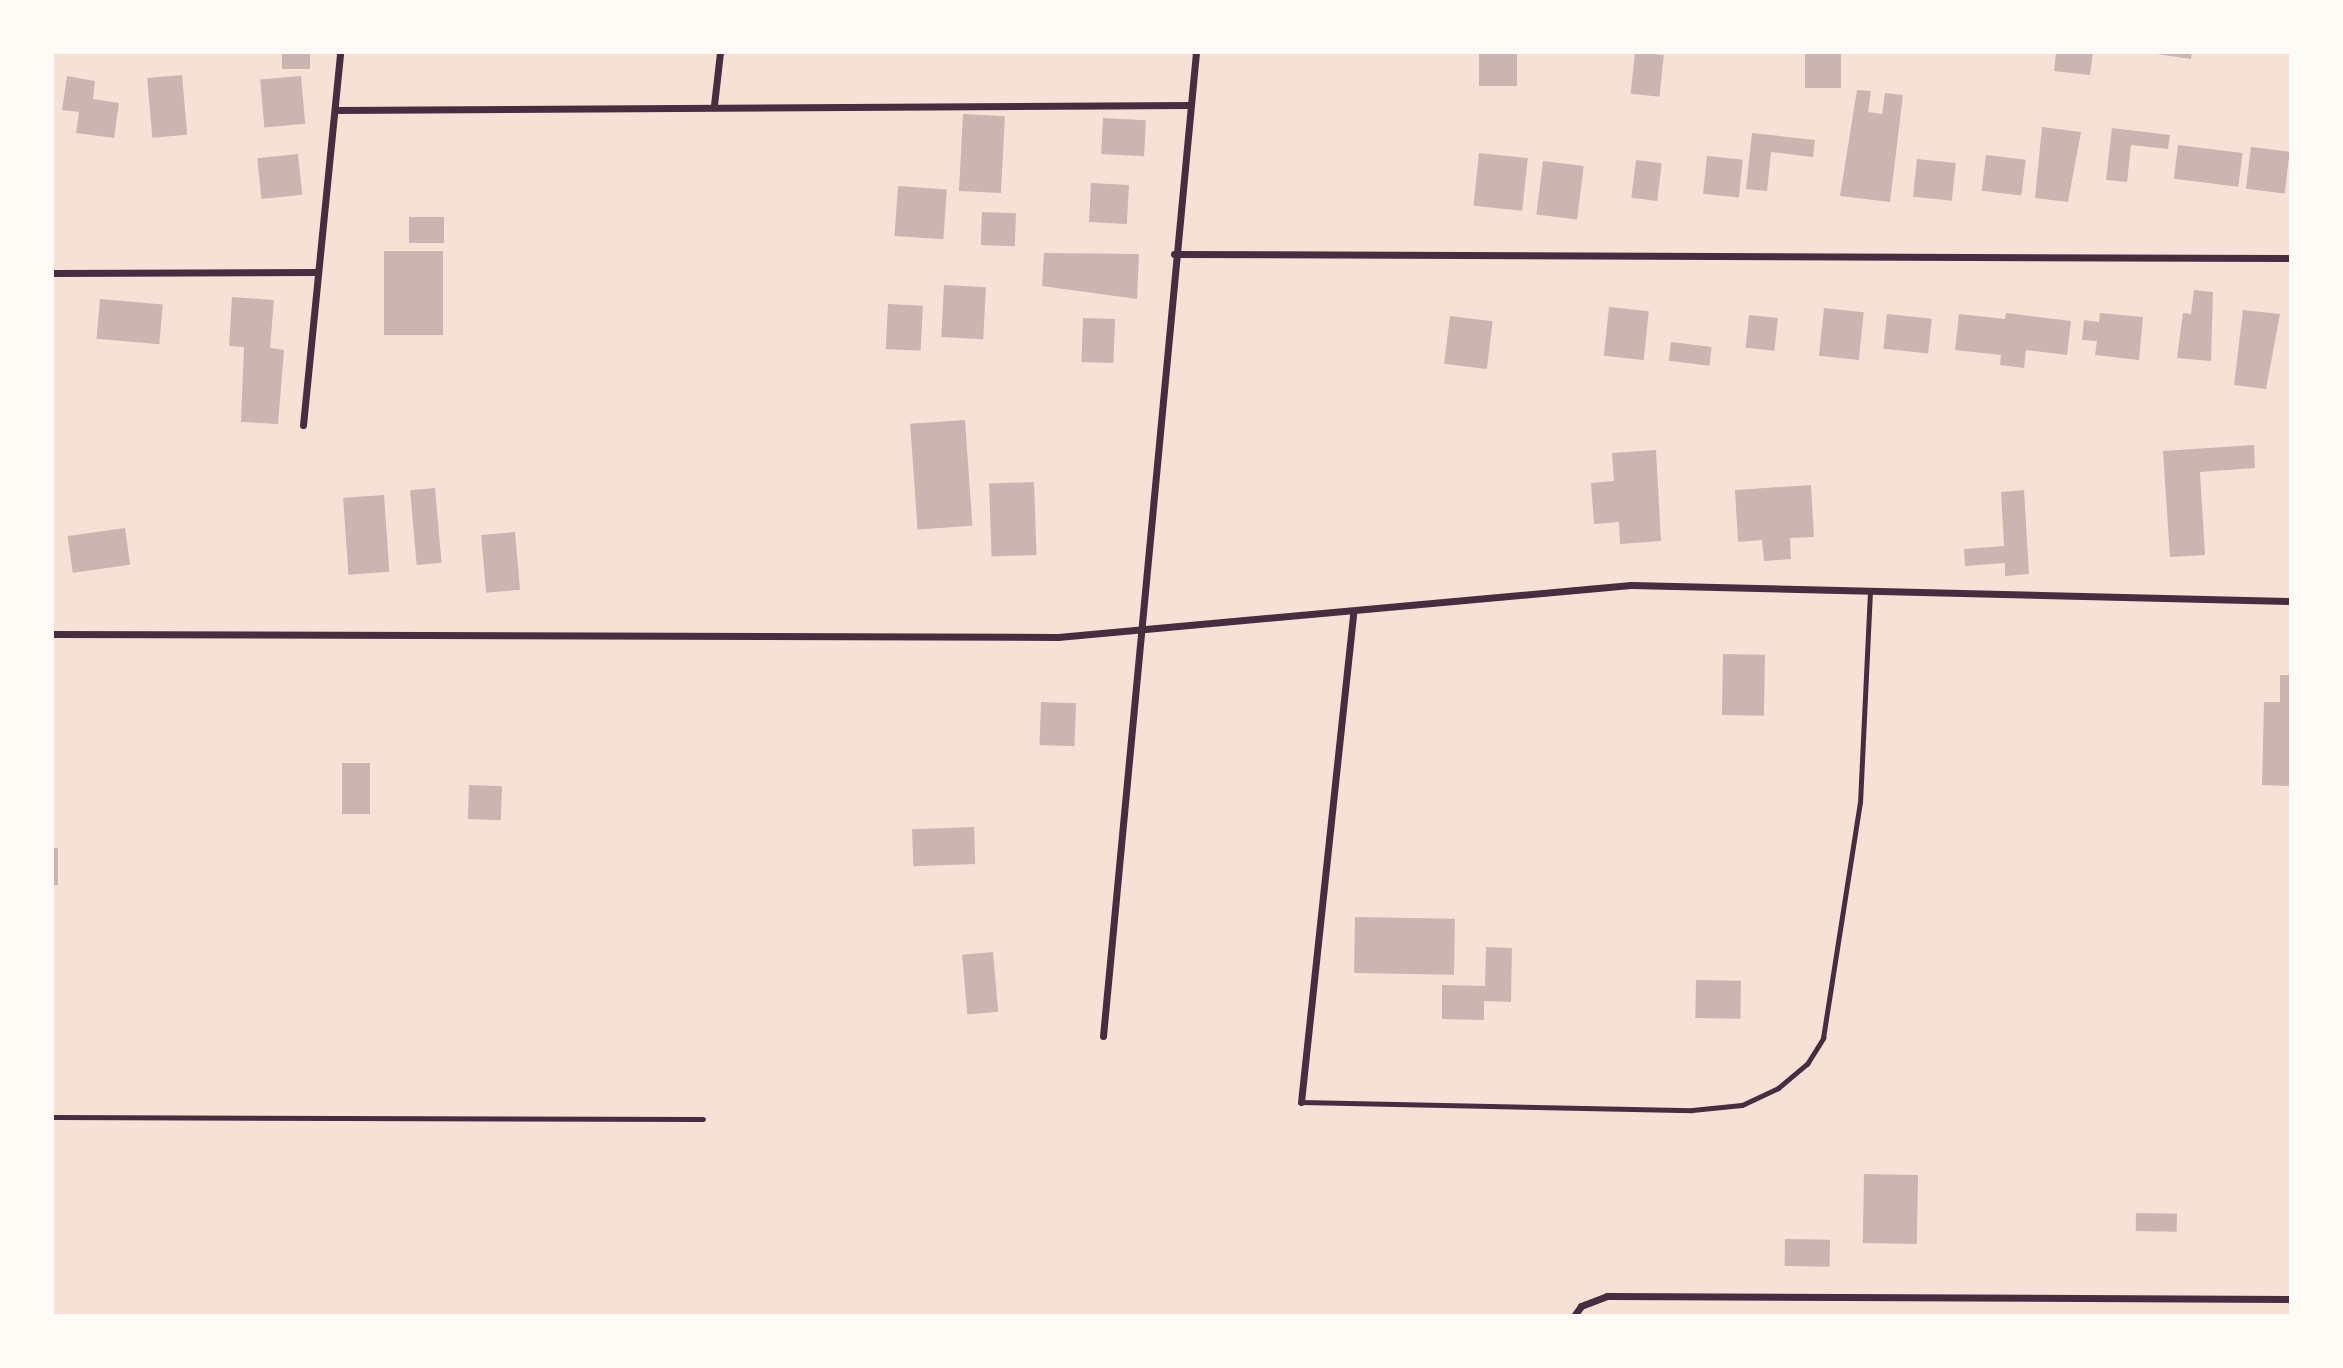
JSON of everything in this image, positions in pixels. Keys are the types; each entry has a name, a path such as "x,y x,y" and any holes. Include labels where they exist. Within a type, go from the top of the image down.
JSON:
{"street":[{"path":"303,425 317,272 337,110 340,52"},
{"path":"714,105 720,52"},
{"path":"1103,1036 1174,254 1196,52"},
{"path":"337,110 714,105 1190,105"},
{"path":"1174,254 2291,258"},
{"path":"52,273 317,272"},
{"path":"52,634 1058,637 1353,614 1631,585 2291,601"},
{"path":"1301,1102 1353,614"},
{"path":"1573,1315 1581,1306 1607,1296 2291,1299"}],"lane":[{"path":"1301,1102 1692,1110 1742,1105 1778,1088 1807,1065 1823,1038 1860,803 1870,591"},
{"path":"52,1117 703,1119"}],"building":[{"path":"282,52 310,52 310,69 282,69"},
{"path":"1479,52 1517,52 1517,86 1479,86"},
{"path":"1635,52 1664,55 1659,97 1631,94"},
{"path":"1805,52 1841,52 1841,88 1805,88"},
{"path":"2056,52 2093,52 2090,75 2054,71"},
{"path":"2143,52 2192,52 2191,59"},
{"path":"182,75 187,135 152,138 147,78"},
{"path":"67,76 95,81 93,99 119,103 114,138 76,133 79,112 62,110"},
{"path":"301,76 305,124 264,127 260,80"},
{"path":"1857,90 1871,91 1868,112 1882,114 1885,93 1903,95 1890,202 1840,196"},
{"path":"963,114 1005,116 1001,193 959,191"},
{"path":"1103,118 1146,120 1144,156 1101,154"},
{"path":"2042,127 2081,132 2068,202 2035,198"},
{"path":"2112,128 2170,135 2168,149 2131,145 2127,182 2106,180"},
{"path":"1752,133 1815,140 1813,157 1771,152 1767,191 1746,189"},
{"path":"2178,145 2243,153 2238,187 2174,179"},
{"path":"2251,147 2290,152 2285,193 2246,189"},
{"path":"1479,153 1528,158 1522,211 1473,206"},
{"path":"298,154 302,195 262,199 257,158"},
{"path":"1986,155 2026,160 2021,196 1982,191"},
{"path":"1707,156 1743,160 1739,198 1703,194"},
{"path":"1917,159 1956,163 1952,201 1913,197"},
{"path":"1636,160 1662,163 1657,201 1631,198"},
{"path":"1543,161 1584,166 1577,220 1536,215"},
{"path":"1091,183 1129,185 1127,224 1089,222"},
{"path":"898,186 947,189 943,239 895,236"},
{"path":"982,212 1016,213 1015,246 981,245"},
{"path":"409,217 444,217 444,243 409,243"},
{"path":"384,251 443,251 443,335 384,335"},
{"path":"1044,253 1139,254 1137,299 1042,286"},
{"path":"944,285 986,287 983,339 941,337"},
{"path":"2194,290 2213,292 2211,361 2177,358 2183,313 2191,314"},
{"path":"232,297 274,300 270,348 284,350 278,424 241,422 244,347 229,346"},
{"path":"100,299 163,304 159,344 97,339"},
{"path":"888,304 923,306 921,351 886,349"},
{"path":"1609,307 1649,311 1644,360 1604,356"},
{"path":"1824,308 1864,312 1859,360 1819,356"},
{"path":"2243,310 2280,314 2266,389 2234,385"},
{"path":"2006,313 2071,321 2067,355 2026,350 2024,368 2000,365 2001,355 1955,350 1959,314 2005,319"},
{"path":"2100,313 2143,317 2139,360 2095,355 2097,341 2082,340 2084,320 2099,322"},
{"path":"1887,314 1932,319 1928,354 1883,349"},
{"path":"1749,315 1778,318 1774,351 1746,348"},
{"path":"1450,316 1493,321 1487,369 1444,364"},
{"path":"1083,318 1115,319 1113,363 1081,362"},
{"path":"1671,342 1712,347 1709,366 1669,361"},
{"path":"965,420 972,526 918,530 910,424"},
{"path":"2254,445 2255,468 2200,472 2205,555 2170,557 2163,451"},
{"path":"1656,450 1661,541 1620,544 1619,522 1594,524 1591,483 1614,481 1612,453"},
{"path":"1034,482 1037,555 992,557 989,484"},
{"path":"1811,485 1814,537 1790,538 1791,559 1764,561 1762,540 1738,542 1735,490"},
{"path":"435,488 442,563 417,565 410,490"},
{"path":"2024,490 2029,574 2005,576 2005,563 1965,566 1964,549 2004,546 2001,492"},
{"path":"384,495 389,572 348,575 343,498"},
{"path":"125,528 130,565 73,573 68,536"},
{"path":"515,532 520,590 486,593 481,535"},
{"path":"1723,654 1765,655 1764,716 1722,715"},
{"path":"2280,675 2290,675 2290,786 2262,785 2264,702 2280,702"},
{"path":"1041,702 1076,703 1074,746 1039,745"},
{"path":"342,763 370,763 370,814 342,814"},
{"path":"469,785 502,786 501,820 468,819"},
{"path":"974,827 975,864 913,866 912,829"},
{"path":"52,848 58,848 58,885 52,885"},
{"path":"1355,917 1455,919 1454,975 1354,973"},
{"path":"1486,947 1512,948 1511,1002 1484,1001 1484,1020 1442,1019 1442,985 1485,986"},
{"path":"993,952 998,1012 967,1014 962,955"},
{"path":"1696,980 1741,981 1740,1019 1695,1018"},
{"path":"1864,1174 1918,1175 1917,1244 1863,1243"},
{"path":"2136,1213 2177,1214 2177,1232 2136,1231"},
{"path":"1785,1239 1830,1240 1830,1267 1785,1266"}]}
